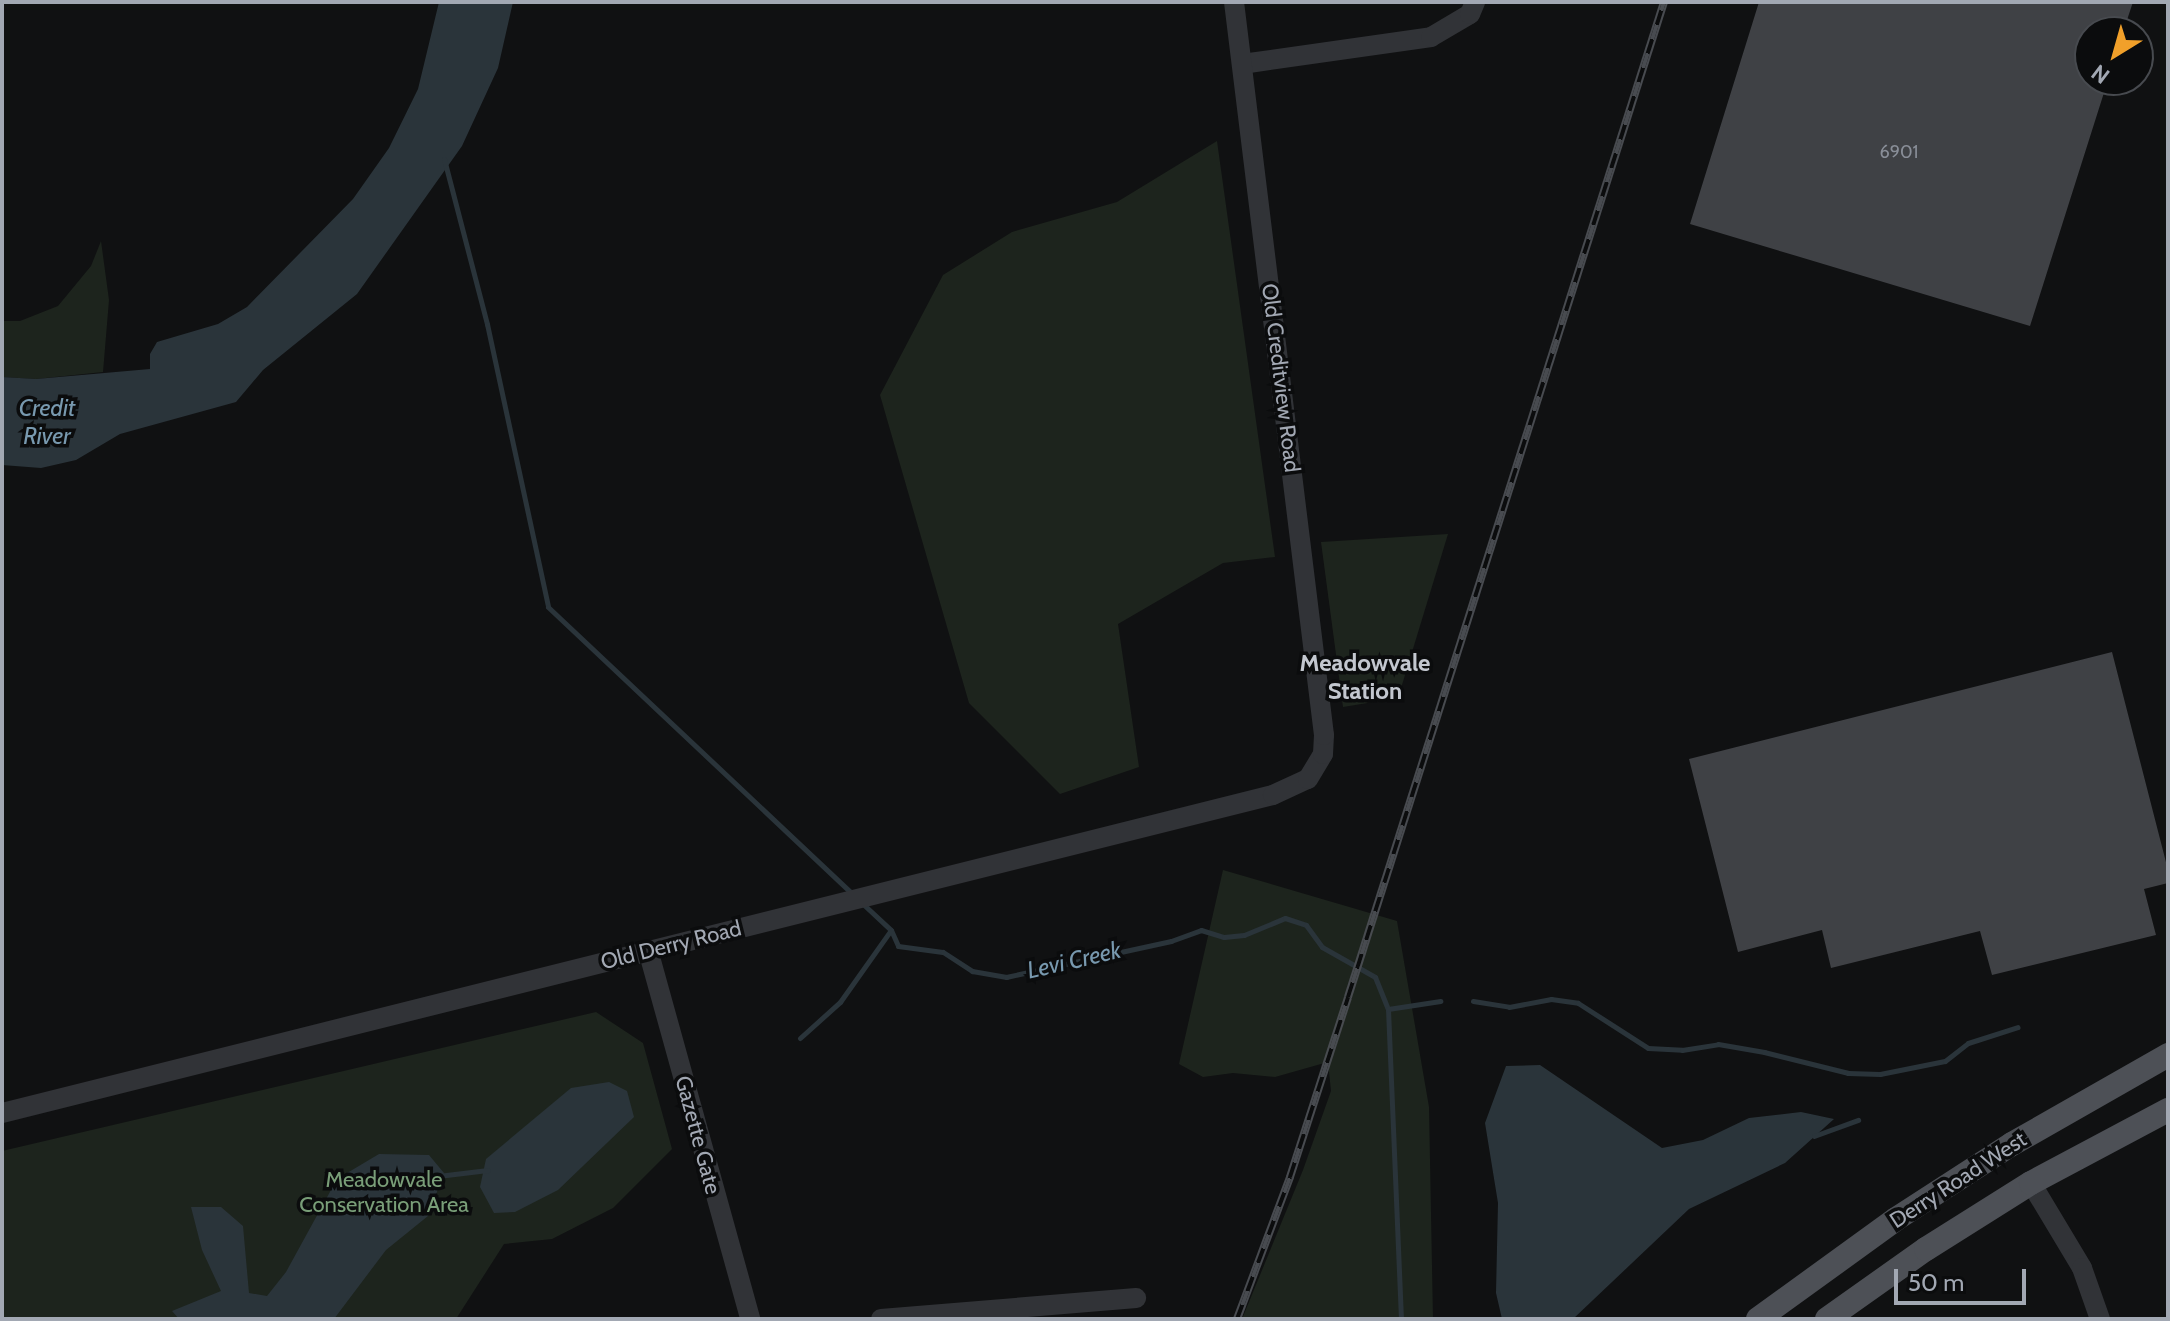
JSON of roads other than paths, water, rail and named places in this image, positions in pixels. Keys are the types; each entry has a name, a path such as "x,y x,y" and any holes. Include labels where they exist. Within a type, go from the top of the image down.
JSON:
{"main road":[{"name":"Derry Road West","path":"1758,1319 1882,1228 1973,1169 2168,1055"},
{"name":"Derry Road West","path":"1827,1319 1926,1249 2031,1183 2168,1110"}],"street":[{"name":"Old Creditview Road","path":"1234,2 1322,716 1323,754"},
{"path":"1242,64 1431,37 1470,14 1475,2"},
{"name":"Old Derry Road","path":"2,1113 1273,795 1308,779 1323,754"},
{"name":"Gazette Gate","path":"648,950 750,1319"},
{"path":"2031,1183 2082,1268 2100,1319"},
{"path":"890,1318 1136,1298"}],"water":[{"name":"Credit River","path":"439,2 513,2 498,68 462,146 357,294 263,370 236,402 120,434 76,460 41,468 2,465 2,377 36,379 150,369 150,354 157,342 218,324 247,307 353,199 389,148 418,89"},
{"path":"1540,1065 1662,1148 1703,1140 1749,1118 1801,1112 1834,1119 1785,1163 1689,1209 1573,1319 1502,1319 1496,1293 1498,1203 1485,1123 1506,1066"},
{"path":"609,1082 627,1091 634,1117 558,1190 515,1212 494,1213 480,1187 486,1159 571,1088"},
{"path":"379,1154 429,1155 444,1173 428,1216 386,1250 334,1319 179,1319 172,1311 221,1291 202,1250 191,1207 221,1207 243,1226 249,1293 267,1296 286,1272 337,1179"}],"waterway":[{"path":"444,159 487,324 548,607 853,894"},
{"name":"Levi Creek","path":"863,904 891,930 898,946 943,952 972,971 1006,977 1171,941 1201,930 1224,937 1244,935 1285,918 1306,925 1322,947 1375,977 1388,1009 1401,1319"},
{"path":"800,1038 840,1002 891,930"},
{"path":"1473,1001 1509,1007 1551,999 1578,1003 1648,1048 1682,1050 1718,1044 1848,1073 1880,1074 1945,1061 1968,1043 2018,1027"},
{"path":"1388,1009 1440,1001"},
{"path":"1814,1136 1858,1120"},
{"path":"438,1176 488,1170"}],"railway":[{"path":"1237,1319 1290,1177 1664,2"}],"district":[{"name":"Meadowvale Station","path":"1365,677"}],"park label":[{"name":"Meadowvale Conservation Area","path":"384,1192"}]}
